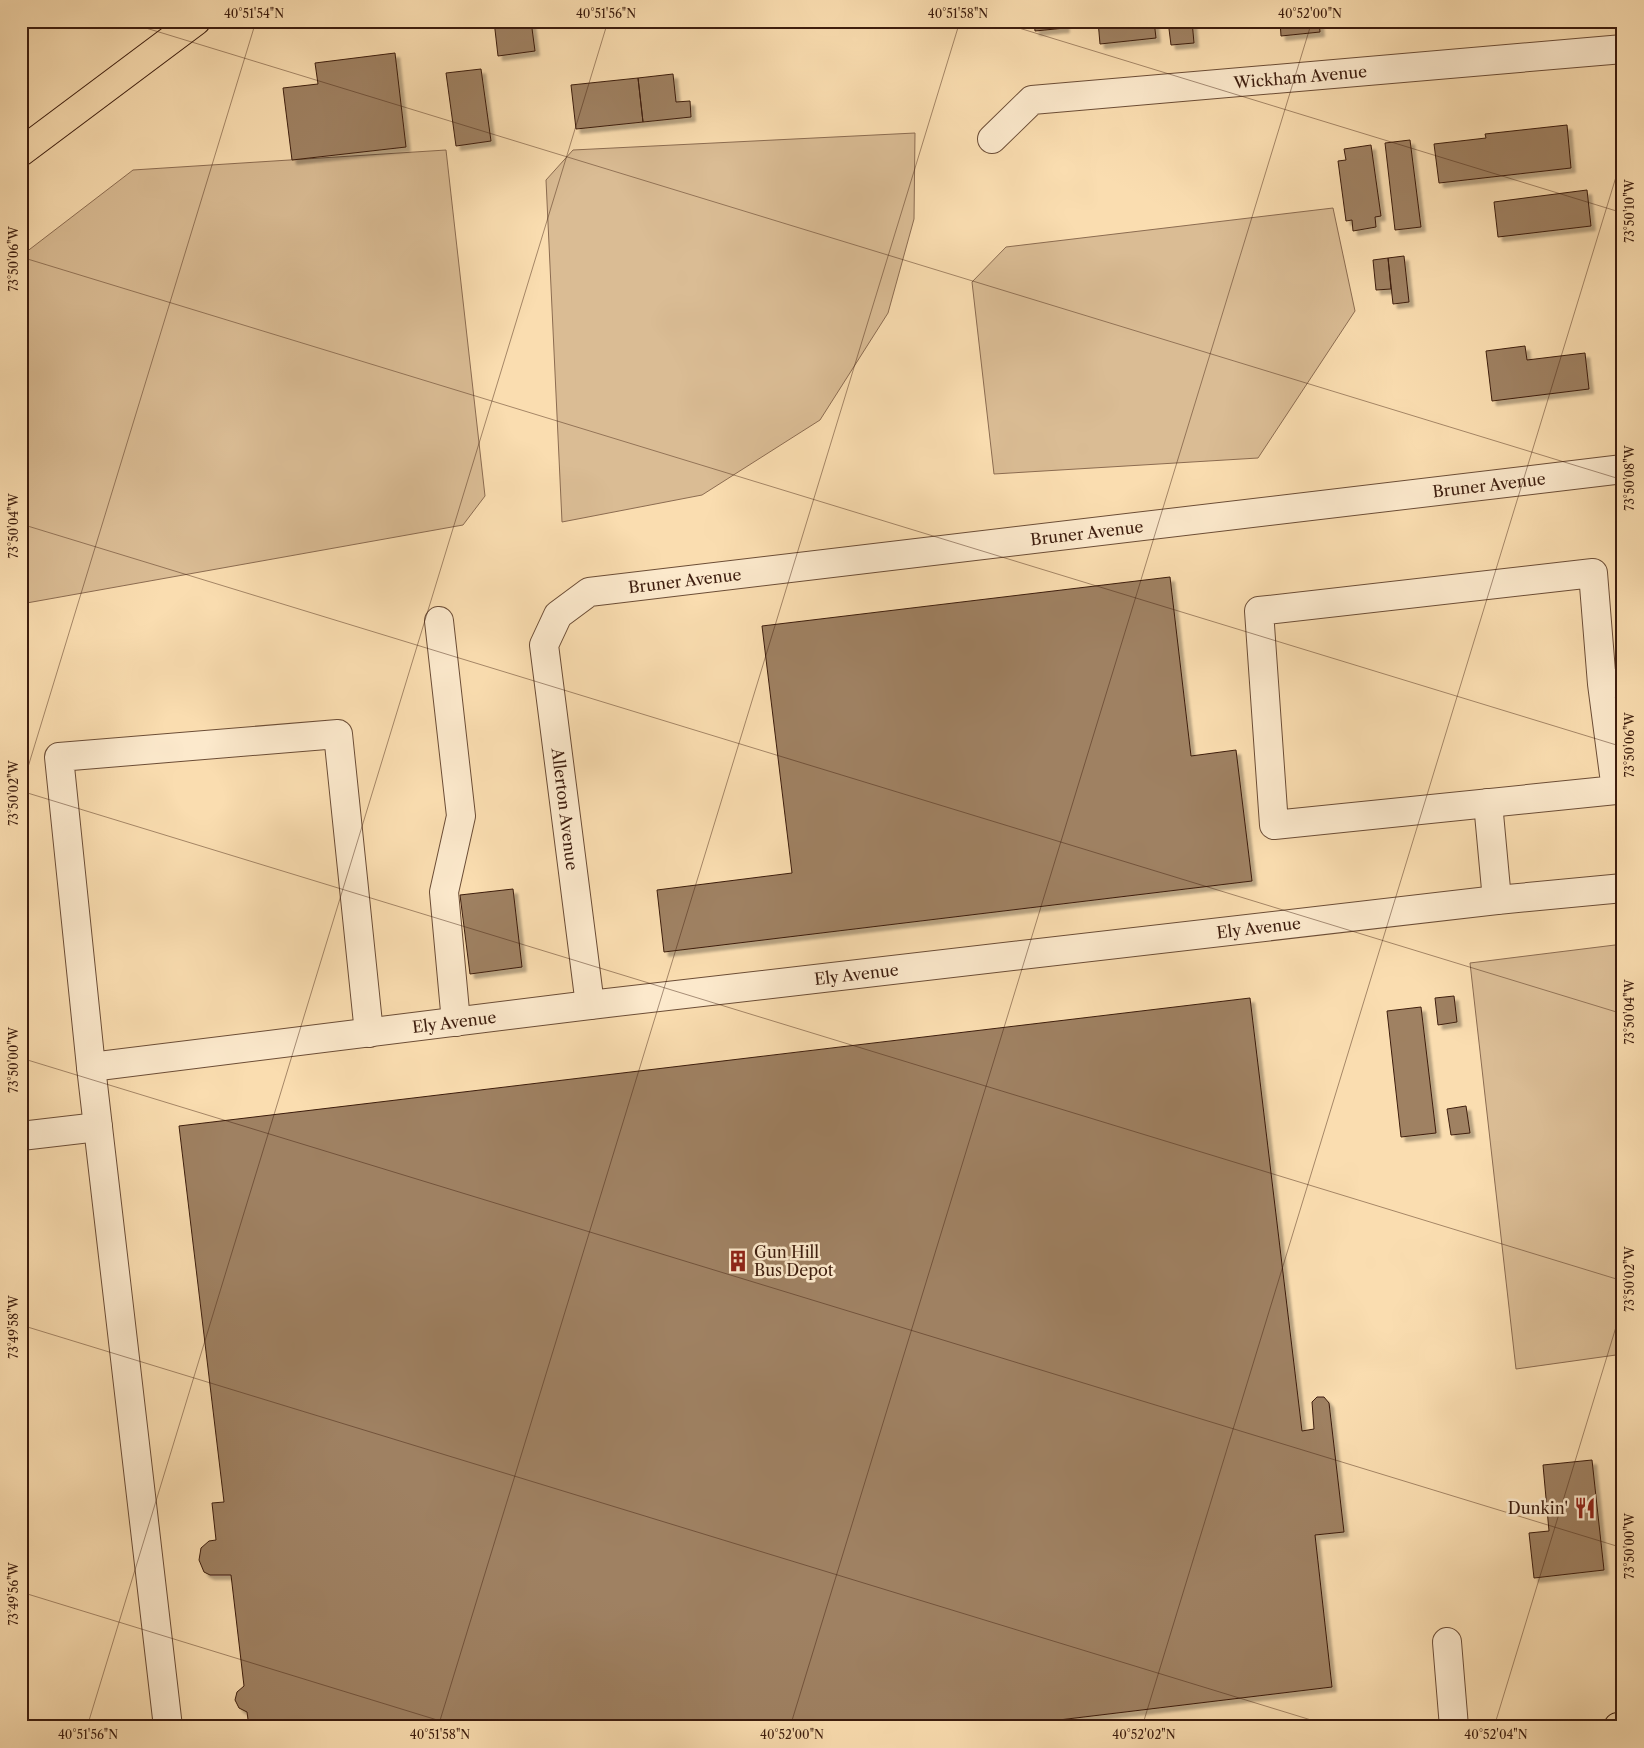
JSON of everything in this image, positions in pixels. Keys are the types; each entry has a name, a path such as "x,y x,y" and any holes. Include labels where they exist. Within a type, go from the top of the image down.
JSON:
{"main road":[{"path":"21,152 196,21"},
{"path":"1618,1727 1623,1726"}],"street":[{"name":"Wickham Avenue","path":"992,139 1032,100 1623,49"},
{"name":"Bruner Avenue","path":"558,616 589,592 1623,468"},
{"path":"1593,573 1613,684 1616,790 1274,824 1259,611 1593,573"},
{"name":"Allerton Avenue","path":"558,616 544,645 590,1005"},
{"path":"440,621 462,816 444,892 456,1022"},
{"path":"168,1727 91,1067 58,757 338,734 369,1033"},
{"path":"1488,803 1496,900"},
{"name":"Ely Avenue","path":"91,1067 590,1005 1496,900 1623,888"},
{"path":"21,1136 98,1127"},
{"path":"1447,1642 1454,1727"}],"shaded area":[{"path":"915,133 914,219 888,313 820,420 702,495 562,522 546,180 573,150"},
{"path":"446,150 485,496 463,525 21,604 21,256 133,170"},
{"path":"1333,208 1355,311 1258,458 994,474 972,282 1006,247"},
{"path":"1623,944 1623,1354 1516,1369 1470,963"}],"building":[{"path":"494,21 531,21 535,51 498,56"},
{"path":"1034,21 1064,21 1065,28 1035,31"},
{"path":"1098,21 1154,21 1156,38 1100,44"},
{"path":"1168,21 1192,21 1194,43 1171,45"},
{"path":"1280,21 1319,21 1320,32 1281,36"},
{"path":"395,53 406,147 292,160 283,88 318,84 315,63"},
{"path":"481,69 491,141 456,146 446,73"},
{"path":"673,74 676,102 690,101 691,117 643,122 638,78"},
{"path":"638,78 643,122 576,129 571,85"},
{"path":"1567,125 1571,168 1439,183 1434,144 1486,138 1485,134"},
{"path":"1410,140 1421,227 1395,230 1385,143"},
{"path":"1371,145 1381,216 1375,217 1376,227 1353,231 1352,220 1346,221 1338,161 1346,160 1344,149"},
{"path":"1587,190 1591,226 1498,237 1494,202"},
{"path":"1404,256 1409,302 1393,304 1388,258"},
{"path":"1388,258 1391,289 1376,290 1373,260"},
{"path":"1525,346 1527,360 1585,353 1589,389 1492,401 1486,351"},
{"path":"1170,577 1191,756 1236,750 1252,881 664,952 657,890 792,873 762,626"},
{"path":"513,889 522,967 470,974 460,895"},
{"path":"1454,996 1457,1022 1438,1025 1435,998"},
{"name":"Gun Hill Bus Depot","path":"1250,998 1302,1431 1314,1429 1312,1402 1317,1397 1324,1397 1329,1403 1344,1532 1315,1535 1332,1687 1001,1727 249,1727 247,1712 239,1708 235,1700 237,1692 244,1686 231,1575 210,1575 204,1572 199,1560 201,1548 209,1541 216,1540 212,1503 224,1502 179,1126"},
{"path":"1421,1007 1436,1133 1401,1137 1387,1011"},
{"path":"1466,1106 1470,1133 1451,1135 1447,1109"},
{"path":"1592,1460 1604,1570 1534,1578 1529,1533 1549,1531 1543,1465"}],"place":[{"name":"Gun Hill Bus Depot","path":"738,1261"},
{"name":"Dunkin'","path":"1585,1508"}]}
